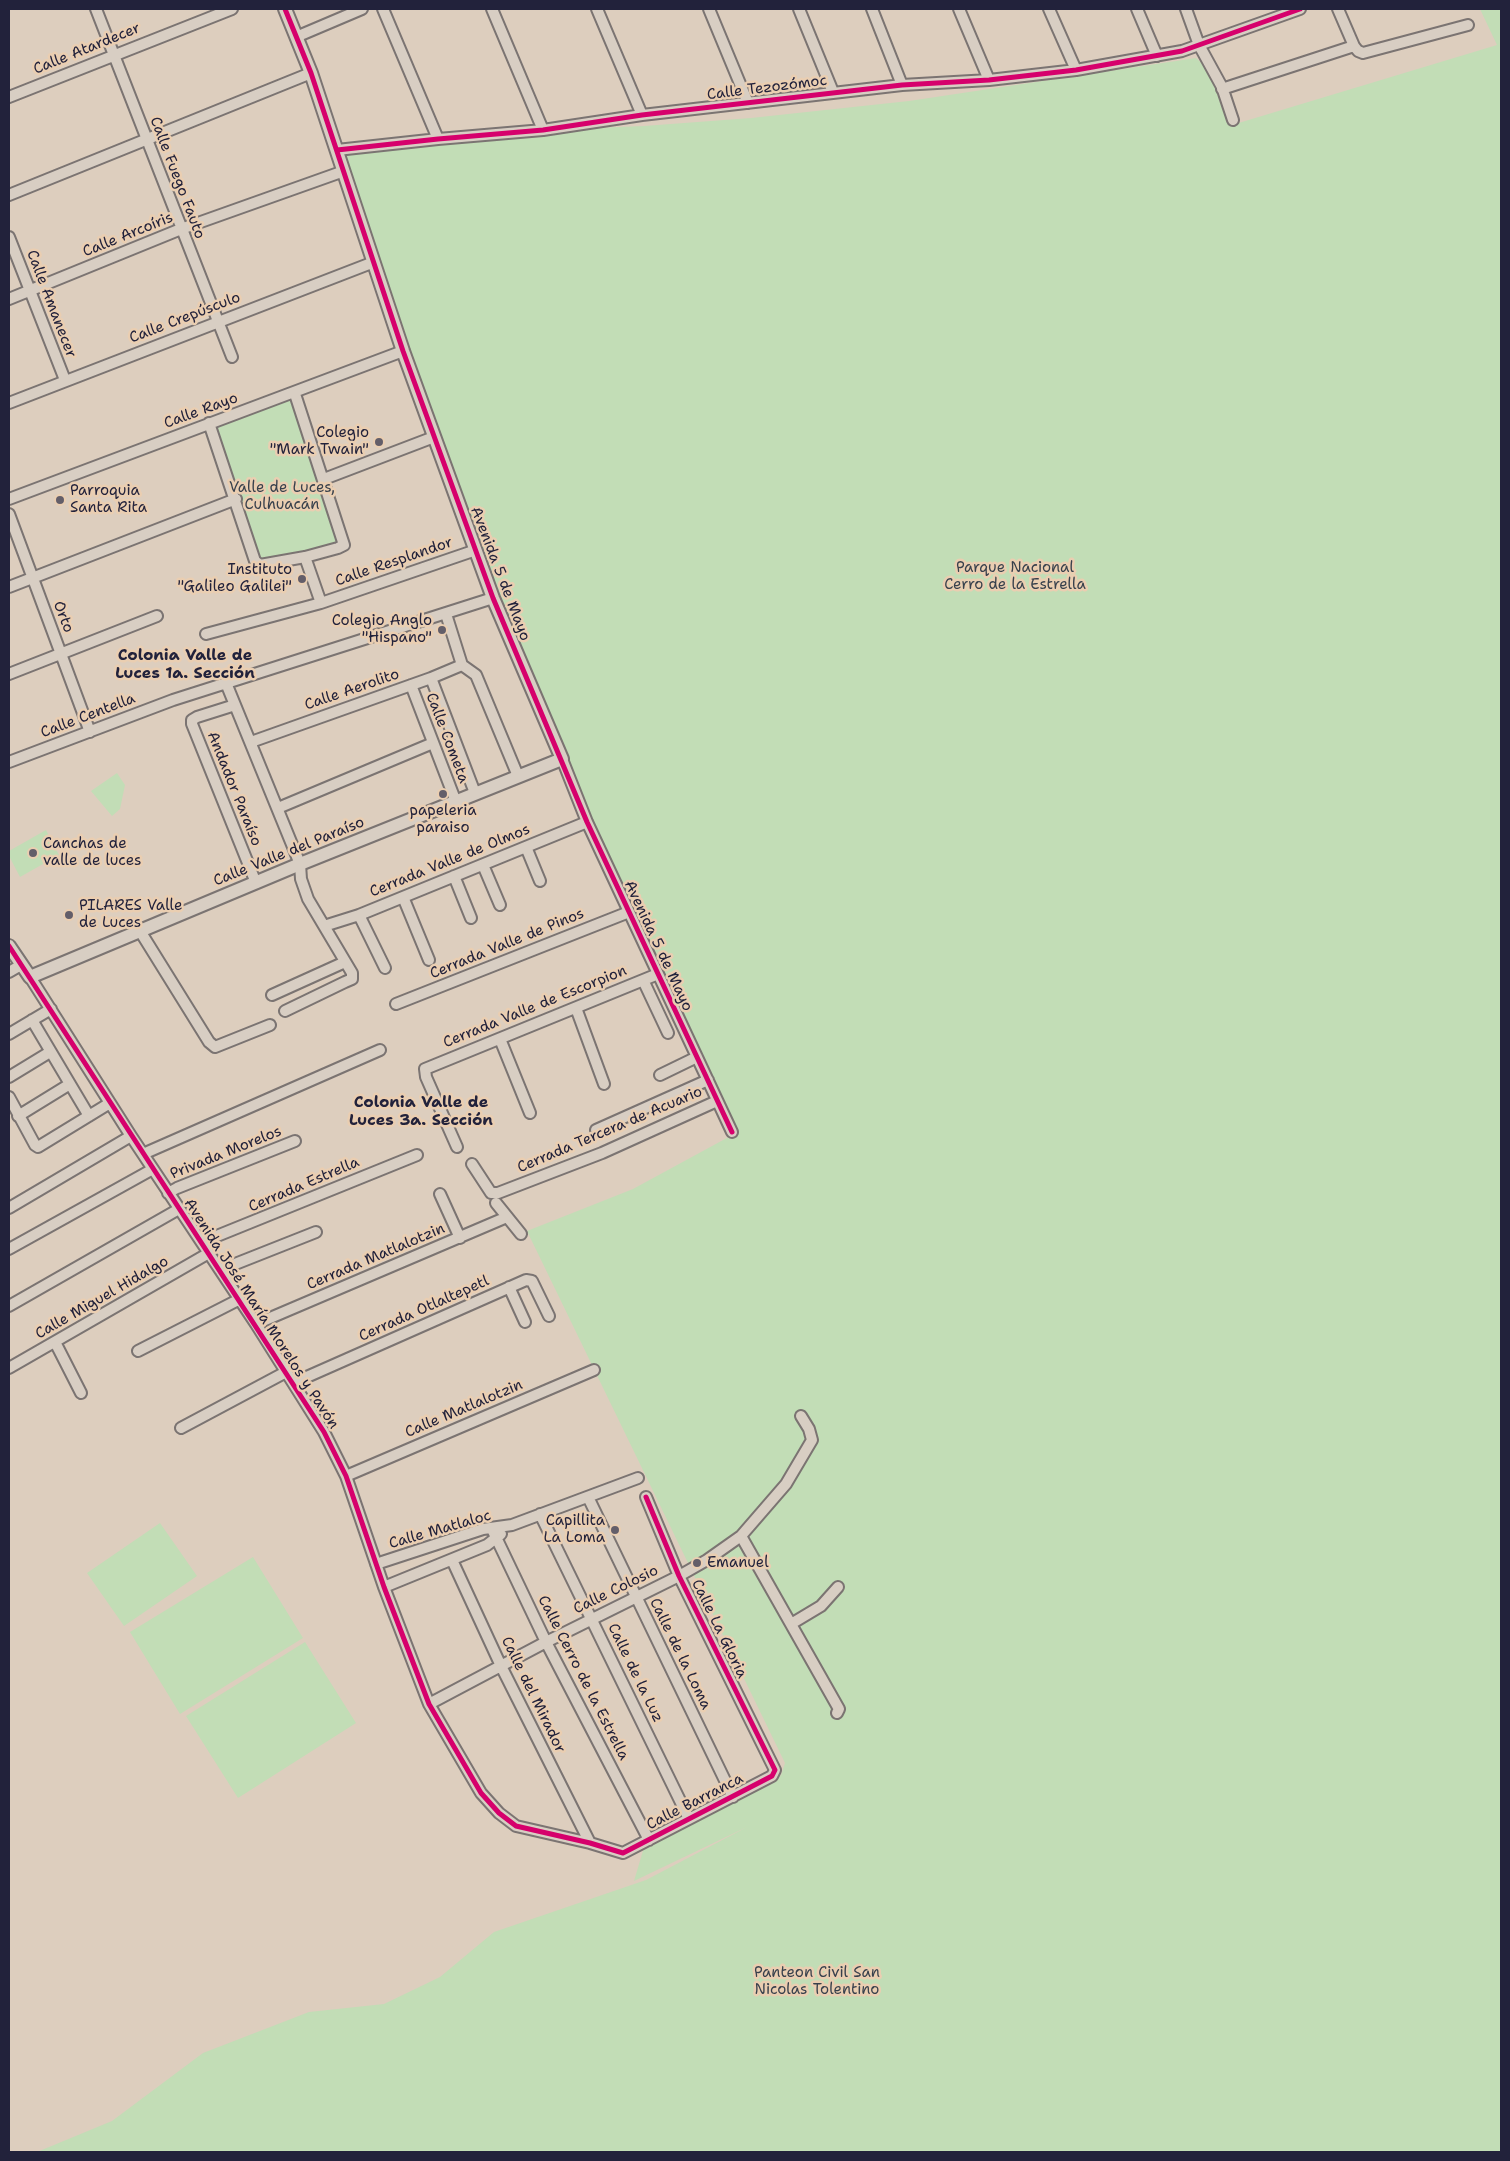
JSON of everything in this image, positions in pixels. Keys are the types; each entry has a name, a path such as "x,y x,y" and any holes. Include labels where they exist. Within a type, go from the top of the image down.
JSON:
{"street":[{"name":"Calle Fuego Fauto","path":"96,9 232,357"},
{"name":"Calle Atardecer","path":"9,96 232,9"},
{"name":"Avenida 5 de Mayo","path":"285,9 337,150 403,352 493,598 587,822 732,1132"},
{"path":"296,37 362,9"},
{"path":"383,9 438,138"},
{"path":"492,9 542,130"},
{"path":"597,9 642,115"},
{"path":"709,9 748,103"},
{"path":"799,9 833,92"},
{"path":"872,9 902,84"},
{"path":"959,9 989,80"},
{"path":"1049,9 1076,70"},
{"path":"1137,9 1157,56"},
{"path":"1186,9 1199,45 1222,89 1233,120"},
{"name":"Calle Tezozómoc","path":"337,150 438,138 542,130 642,115 902,84 989,80 1076,70 1182,51 1300,9"},
{"path":"1338,9 1354,46 1363,53 1468,25"},
{"path":"1222,89 1354,46"},
{"path":"9,195 310,73"},
{"name":"Calle Arcoíris","path":"9,299 181,230 344,171"},
{"name":"Calle Amanecer","path":"9,237 65,380"},
{"name":"Calle Crepúsculo","path":"9,403 374,262"},
{"name":"Calle Rayo","path":"9,499 403,352"},
{"path":"209,423 236,498 255,561 260,565 305,557 344,545 324,479 294,394"},
{"path":"324,479 434,437"},
{"path":"9,587 236,498"},
{"name":"Orto","path":"9,514 90,732"},
{"name":"Calle Resplandor","path":"206,634 322,603 476,550"},
{"path":"305,557 322,603"},
{"name":"Calle Centella","path":"9,762 173,700 493,598"},
{"path":"446,614 462,665 476,675 518,776"},
{"path":"9,674 157,616"},
{"name":"Calle Aerolito","path":"251,742 431,678 462,665"},
{"path":"431,678 475,793"},
{"path":"226,683 300,864 301,879 308,899 352,973 352,979 285,1011"},
{"name":"Calle Cometa","path":"411,685 456,802"},
{"name":"Andador Paraíso","path":"235,705 197,717 192,720 192,724 256,883"},
{"path":"278,808 433,743"},
{"name":"Calle Valle del Paraíso","path":"30,977 300,864 562,759"},
{"name":"Cerrada Valle de Olmos","path":"324,926 359,915 587,822"},
{"path":"526,847 540,881"},
{"path":"483,865 500,905"},
{"path":"454,876 471,918"},
{"path":"403,897 429,960"},
{"name":"Cerrada Valle de Pinos","path":"396,1004 629,912"},
{"path":"359,915 385,968"},
{"path":"140,931 208,1042 215,1047 270,1025"},
{"name":"Avenida José María Morelos y Pavón","path":"9,946 168,1193 256,1324 324,1432 346,1476 384,1587 429,1704 481,1793 499,1813 516,1826 590,1843 623,1853"},
{"path":"272,995 345,962"},
{"path":"9,972 21,965"},
{"name":"Cerrada Valle de Escorpion","path":"457,1147 426,1078 425,1069 658,974"},
{"path":"643,980 668,1033"},
{"path":"576,1008 604,1084"},
{"path":"9,1034 51,1009"},
{"path":"32,1020 89,1116"},
{"path":"500,1039 530,1113"},
{"path":"143,1154 380,1050"},
{"path":"9,1077 50,1052"},
{"path":"660,1075 697,1058"},
{"path":"596,1130 708,1080"},
{"path":"18,1116 70,1084"},
{"path":"9,1097 18,1116 38,1147 110,1103"},
{"name":"Cerrada Tercera de Acuario","path":"472,1164 491,1193 498,1193 602,1153 717,1101"},
{"path":"9,1208 131,1136"},
{"name":"Privada Morelos","path":"168,1193 295,1141"},
{"name":"Cerrada Estrella","path":"202,1242 418,1155"},
{"path":"9,1248 153,1169"},
{"path":"440,1194 460,1238"},
{"path":"496,1203 521,1234"},
{"path":"9,1306 179,1209"},
{"name":"Cerrada Matlalotzin","path":"256,1324 460,1238 506,1216"},
{"path":"220,1270 316,1232"},
{"name":"Calle Miguel Hidalgo","path":"9,1368 209,1254"},
{"name":"Cerrada Otlaltepetl","path":"293,1383 526,1280 532,1282 549,1316"},
{"path":"509,1288 525,1322"},
{"path":"138,1351 240,1300"},
{"path":"55,1342 81,1393"},
{"name":"Calle Matlalotzin","path":"346,1476 594,1370"},
{"path":"182,1428 286,1372"},
{"name":"Calle Colosio","path":"429,1704 592,1618 679,1576 707,1560 741,1536 786,1484 812,1440 810,1429 801,1416"},
{"name":"Calle Matlaloc","path":"384,1587 487,1545 494,1534 512,1525 638,1478"},
{"name":"Calle La Gloria","path":"646,1496 679,1576 775,1770"},
{"name":"Calle de la Loma","path":"588,1497 733,1797"},
{"name":"Calle de la Luz","path":"540,1514 689,1819"},
{"name":"Calle Matlaloc","path":"376,1564 483,1529 494,1534"},
{"name":"Calle Cerro de la Estrella","path":"494,1534 546,1642 649,1840"},
{"path":"741,1536 838,1708 837,1713"},
{"name":"Calle del Mirador","path":"452,1560 501,1666 590,1843"},
{"path":"791,1624 821,1606 838,1587"},
{"name":"Calle Barranca","path":"623,1853 772,1776 775,1770"}],"green space":[{"name":"Parque Nacional Cerro de la Estrella","path":"1480,9 1501,9 1501,2152 37,2152 112,2121 203,2053 309,2012 384,2004 440,1977 494,1932 646,1880 747,1827 634,1881 645,1844 773,1783 781,1775 785,1763 527,1231 633,1189 736,1133 660,972 634,908 564,758 494,597 340,152 543,130 644,126 751,118 909,101 1196,58 1210,71 1232,125 1497,45"},
{"name":"Valle de Luces, Culhuacán","path":"290,398 342,543 261,562 214,425"},
{"path":"117,773 125,785 120,809 112,816 91,791"},
{"name":"Canchas de valle de luces","path":"46,830 59,855 20,877 9,856 9,851"},
{"path":"160,1523 197,1576 124,1626 87,1573"},
{"path":"253,1557 303,1638 180,1714 130,1632"},
{"path":"305,1642 356,1723 238,1798 186,1716"}],"cycle path":[{"path":"285,9 311,73 403,351 493,598 587,822 732,1132"},
{"path":"337,150 543,130 642,115 902,85 989,80 1076,70 1182,51 1300,9"},
{"path":"9,946 324,1432 346,1476 384,1587 429,1704 481,1793 499,1813 516,1826 590,1843 623,1853 772,1776 775,1770 679,1576 646,1497"}],"place":[{"name":"Colegio \"Mark Twain\"","path":"379,442"},
{"name":"Parroquia Santa Rita","path":"60,500"},
{"name":"Instituto \"Galileo Galilei\"","path":"302,579"},
{"name":"Colegio Anglo \"Hispano\"","path":"442,630"},
{"name":"papeleria paraiso","path":"443,794"},
{"name":"Canchas de valle de luces","path":"33,853"},
{"name":"PILARES Valle de Luces","path":"69,915"},
{"name":"Capillita La Loma","path":"615,1530"},
{"name":"Emanuel","path":"697,1563"}],"district":[{"name":"Colonia Valle de Luces 1a. Sección","path":"185,665"},
{"name":"Colonia Valle de Luces 3a. Sección","path":"421,1112"}],"park label":[{"name":"Panteon Civil San Nicolas Tolentino","path":"817,1982"}]}
